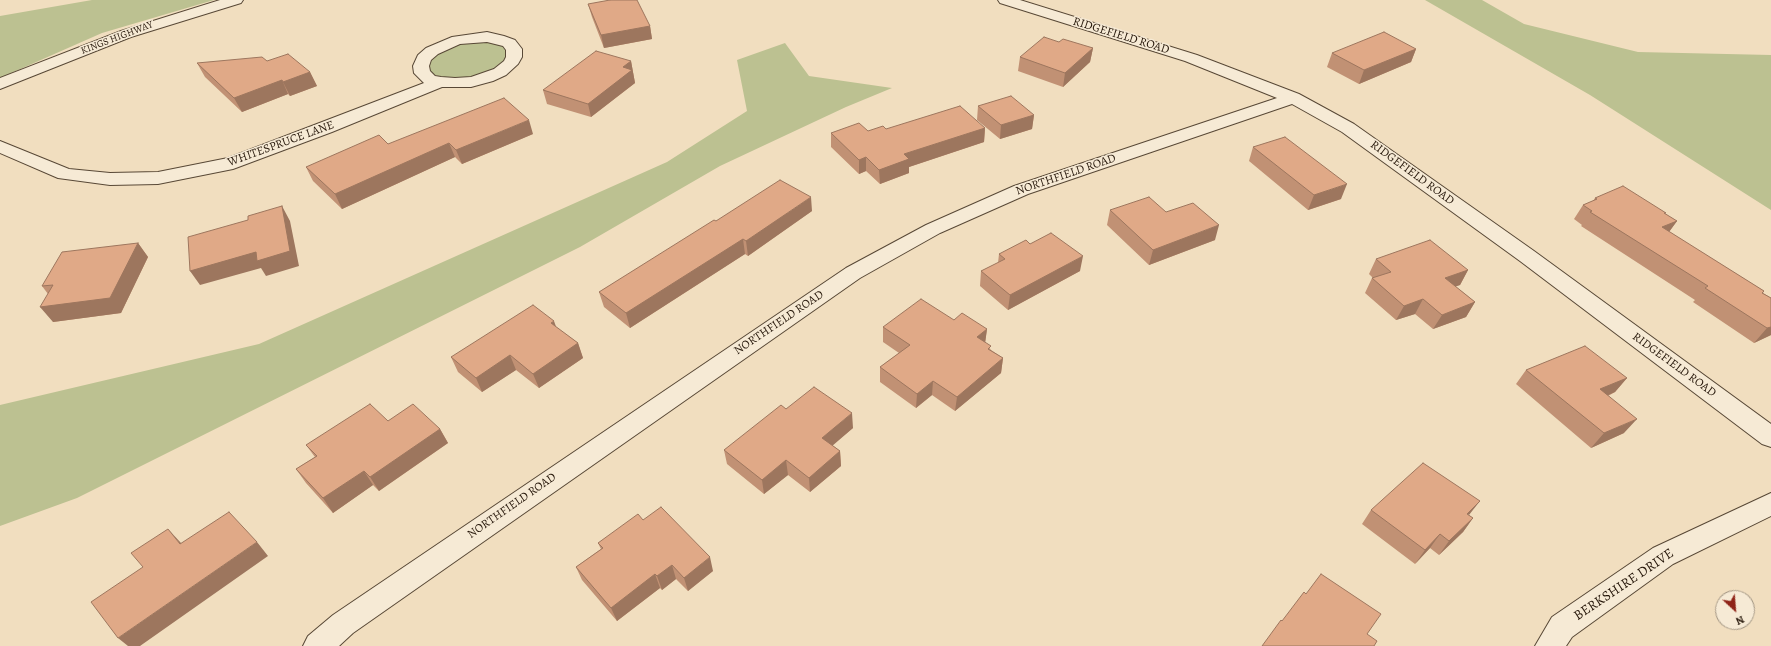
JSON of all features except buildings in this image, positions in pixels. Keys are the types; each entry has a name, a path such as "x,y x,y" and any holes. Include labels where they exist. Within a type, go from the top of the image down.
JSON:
{"street":[{"name":"KINGS HIGHWAY","path":"0,84 126,34 236,0"},
{"name":"RIDGEFIELD ROAD","path":"1005,0 1191,58 1294,98 1348,128 1393,159 1771,437"},
{"name":"WHITESPRUCE LANE","path":"0,146 65,174 110,178 158,178 233,163 326,128 440,82 471,82 487,78 500,72 510,64 514,56 514,49 509,43 499,39 487,37 457,40 443,45 432,51 424,58 421,66 422,73 429,79 440,82"},
{"name":"NORTHFIELD ROAD","path":"318,646 343,624 853,273 933,229 1020,190 1294,98"},
{"name":"BERKSHIRE DRIVE","path":"1550,646 1562,627 1663,556 1771,504"}],"green space":[{"path":"92,0 214,0 102,33 0,78 0,16"},
{"path":"1425,0 1482,0 1524,24 1638,52 1771,55 1771,210 1590,95"},
{"path":"483,40 503,45 508,50 508,56 495,70 470,78 445,78 435,75 429,71 427,65 430,59 456,43"},
{"path":"785,43 809,76 892,88 846,107 720,166 580,247 77,498 0,526 0,405 259,344 667,162 747,111 737,60"}]}
